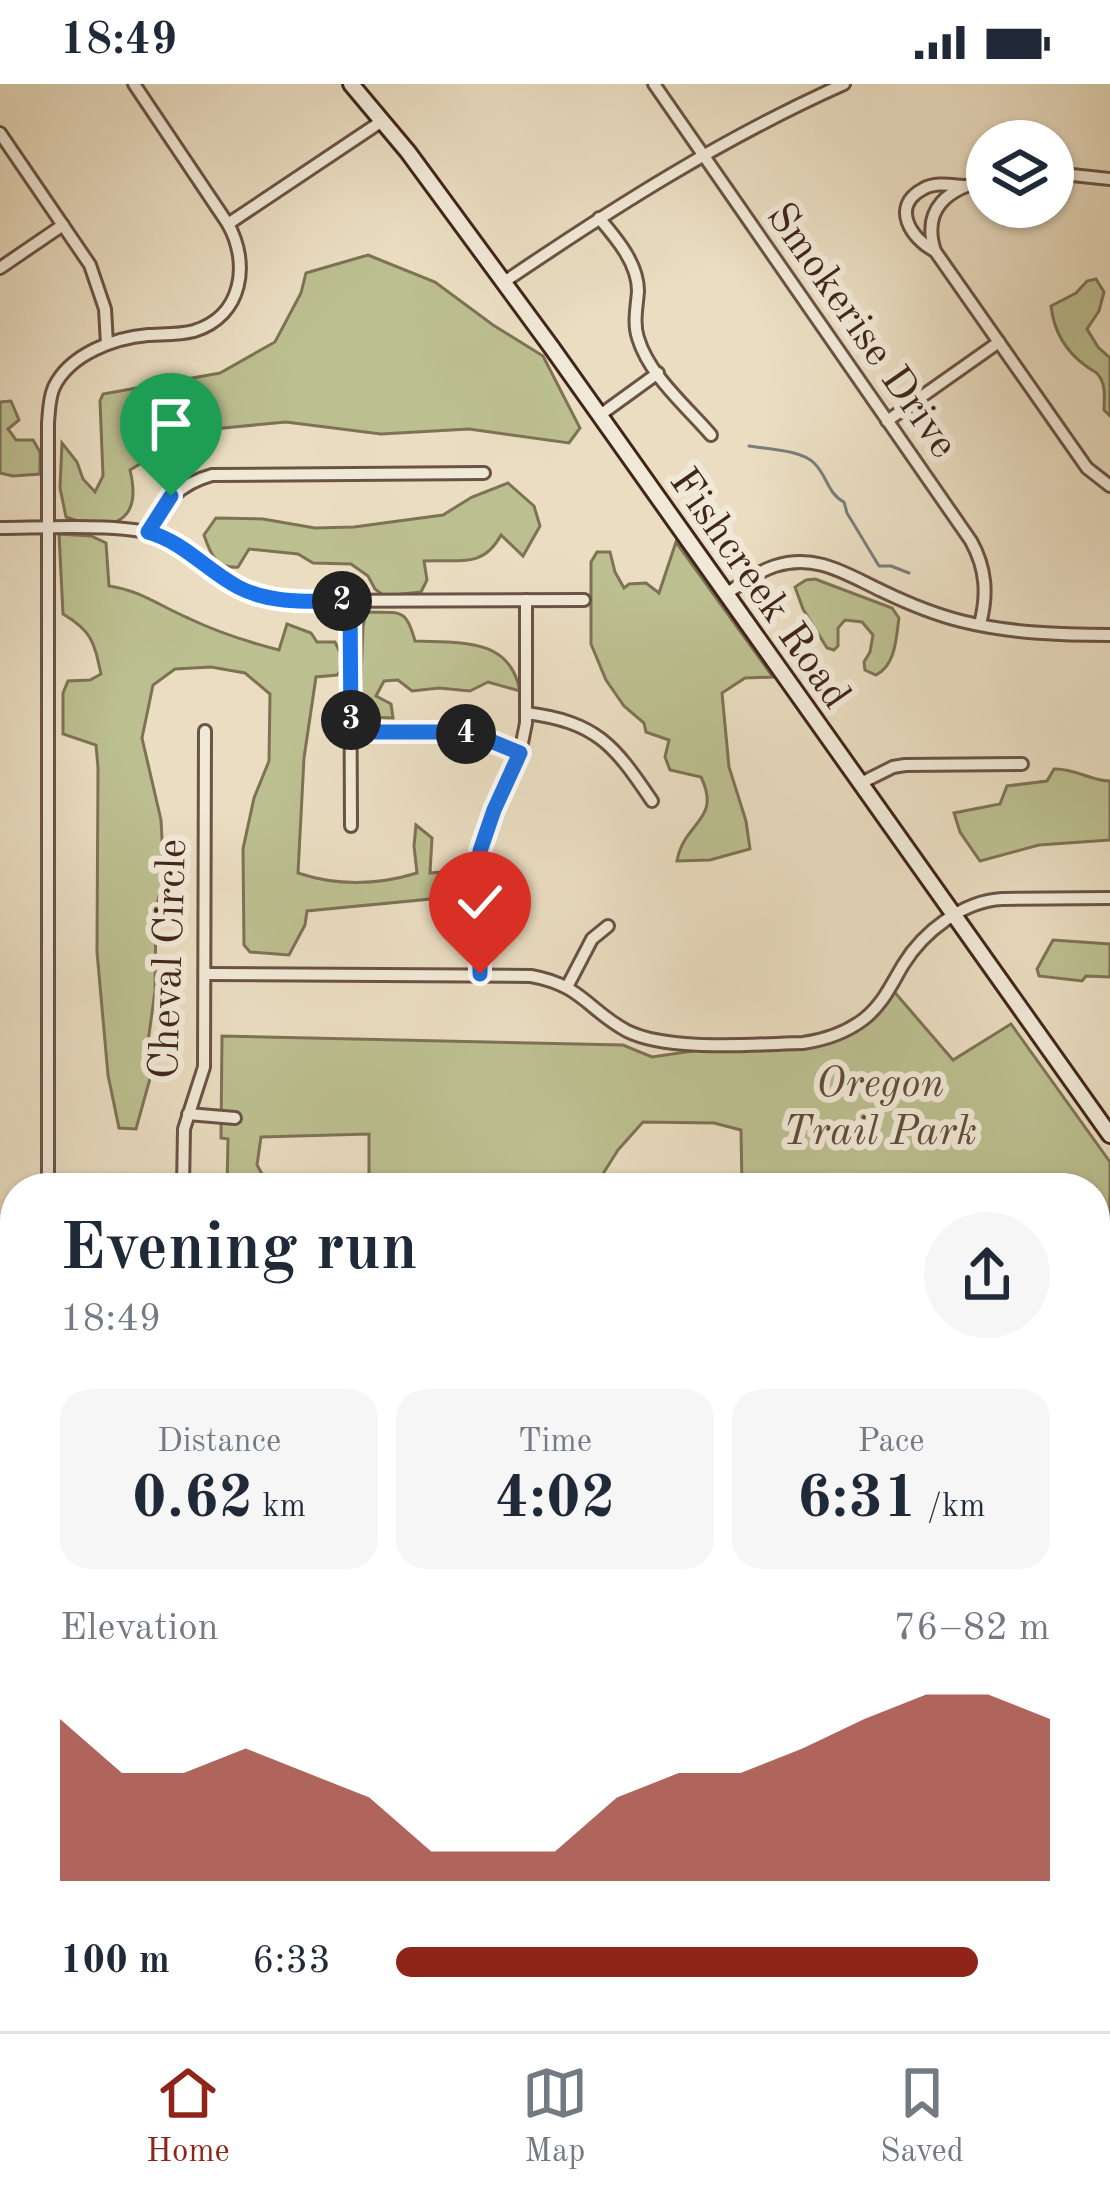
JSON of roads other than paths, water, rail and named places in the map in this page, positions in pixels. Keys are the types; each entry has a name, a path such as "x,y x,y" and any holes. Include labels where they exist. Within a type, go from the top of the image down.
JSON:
{"main road":[{"name":"Fishcreek Road","path":"351,84 504,283 1110,1135"}],"street":[{"path":"48,1173 51,395 72,366 107,344 189,332 216,318 235,295 242,268 228,224 134,84"},
{"name":"Smokerise Drive","path":"654,84 977,552 985,590 980,624"},
{"path":"504,283 702,154 813,90 844,84"},
{"path":"228,224 382,121"},
{"path":"0,133 95,276 105,308 107,344"},
{"path":"1074,175 1110,179"},
{"path":"935,251 910,230 908,207 930,185 964,186"},
{"path":"964,186 946,197 934,214 935,251 1088,468 1110,486"},
{"path":"599,218 620,246 633,282 636,331 643,350 711,435"},
{"path":"0,268 63,225"},
{"path":"887,421 999,342"},
{"path":"599,416 658,373"},
{"path":"148,532 171,496 192,481 212,475 484,473"},
{"path":"0,528 148,532 178,544 226,579 280,601 584,600"},
{"path":"727,594 772,567 820,563 910,604 962,621 1050,634 1110,635"},
{"path":"480,974 480,851 520,753 526,712 526,600"},
{"path":"350,601 351,826"},
{"path":"526,712 558,717 593,732 622,758 652,802"},
{"name":"Cheval Circle","path":"182,1173 183,1137 204,1067 205,731"},
{"path":"351,732 452,732 481,737 520,753"},
{"path":"862,782 905,764 1022,764"},
{"path":"205,974 531,976 567,987 618,1025 649,1039 671,1043 819,1041 864,1018 884,998 926,937 970,905 987,900 1110,898"},
{"path":"567,987 592,939 608,926"},
{"path":"188,1114 235,1118"}],"waterway":[{"path":"749,446 809,459 844,502 879,566 909,573"}],"park label":[{"name":"Oregon Trail Park","path":"880,1105"}]}
